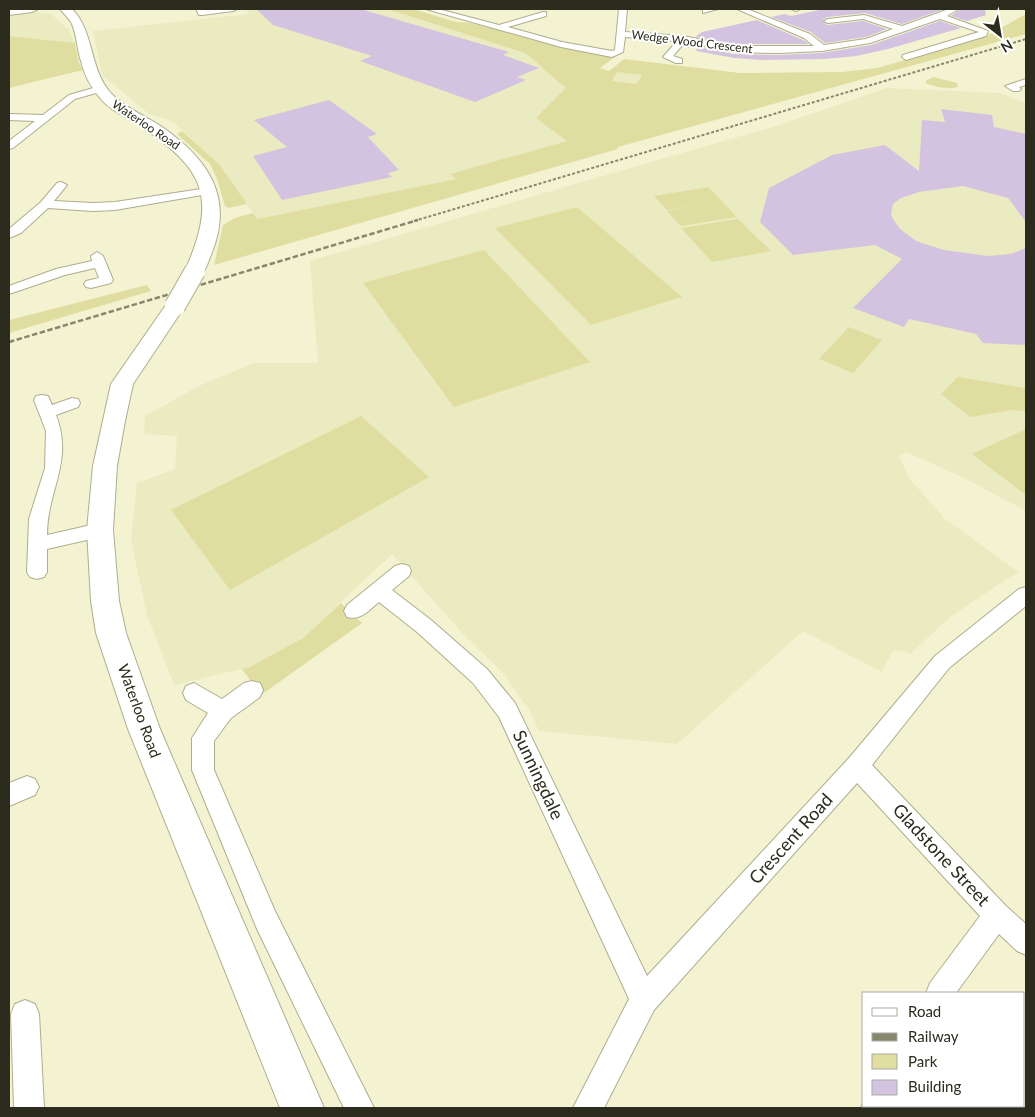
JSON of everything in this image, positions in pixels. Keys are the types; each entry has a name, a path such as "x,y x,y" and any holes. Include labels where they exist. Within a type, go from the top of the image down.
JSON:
{"street":[{"path":"9,12 32,9"},
{"path":"200,9 202,13 233,9"},
{"path":"430,9 561,44 612,54 619,52 623,9"},
{"path":"444,12 458,9"},
{"path":"741,9 807,36 822,48"},
{"name":"Wedge Wood Crescent","path":"621,34 683,39 733,49 779,50 822,48 851,45 939,16 954,9"},
{"name":"Waterloo Road","path":"60,11 80,34 90,70 100,89 109,100 180,147 198,167 208,191 212,216 207,241 195,271 175,306 122,384 105,466 100,530 105,601 111,633 144,729 302,1108"},
{"path":"500,27 543,14"},
{"path":"906,57 983,34 984,31 939,16"},
{"path":"828,21 864,17 901,29"},
{"path":"679,61 667,57 683,39"},
{"path":"1010,86 1026,82"},
{"path":"9,146 72,97 100,89"},
{"path":"9,117 46,118"},
{"path":"9,234 17,230 45,204 61,185"},
{"path":"45,204 92,207 114,206 208,191"},
{"path":"9,290 98,259 106,280 91,284"},
{"path":"37,572 38,519 53,468 54,431 44,406 72,403"},
{"path":"37,544 100,530"},
{"path":"354,611 402,571"},
{"name":"Sunningdale","path":"378,590 424,626 480,676 507,710 644,1000"},
{"name":"Crescent Road","path":"588,1108 644,1000 857,766 942,662 1023,601"},
{"path":"252,690 223,711 203,738 203,770 266,920 359,1108"},
{"path":"194,694 223,711"},
{"name":"Gladstone Street","path":"857,766 1026,942"},
{"path":"941,992 998,915"},
{"path":"25,1014 30,1108"}],"shaded area":[{"path":"246,9 387,9 525,53 597,70 610,129 450,174 456,179 257,219 219,164 172,121 149,114 102,75 93,31 249,14"},
{"path":"32,11 51,14 69,30 75,43 9,36 9,15"},
{"path":"617,72 642,75 636,84 611,81"},
{"path":"887,88 1000,93 1026,103 1026,511 962,477 906,452 899,456 909,478 945,519 1020,573 1010,577 949,618 910,654 904,651 893,650 882,672 803,631 677,744 539,731 530,711 503,673 462,633 392,554 303,638 250,667 174,685 147,615 131,540 137,483 175,469 177,436 144,434 145,416 199,386 254,363 318,363 310,261 779,125"}],"green space":[{"path":"387,9 413,9 456,22 470,23 615,57 600,68 609,71 624,59 740,73 842,72 877,68 968,42 990,34 1026,14 1026,34 625,145 618,147 618,149 214,265 223,225 235,218 253,213 257,219 456,179 450,174 567,141 536,118 566,88 525,53","holes":["617,72 641,75 636,84 612,81"]},
{"path":"9,36 75,43 79,63 83,70 9,88"},
{"path":"934,77 957,83 958,87 942,88 925,83"},
{"path":"182,131 219,164 247,204 228,208 225,206 217,179 210,164 177,134"},
{"path":"708,187 737,217 681,226 667,211 696,206 667,210 654,196"},
{"path":"577,207 682,297 591,325 495,228"},
{"path":"738,219 771,251 712,262 681,228"},
{"path":"484,250 590,362 454,407 363,283"},
{"path":"147,285 151,291 9,333 9,320"},
{"path":"849,327 882,340 853,373 819,359"},
{"path":"958,377 1026,388 1026,411 1014,410 970,417 941,394"},
{"path":"361,416 429,477 230,590 171,510"},
{"path":"1026,429 1026,495 972,454"},
{"path":"341,603 362,623 261,695 242,669 250,667 303,638"}],"building":[{"path":"256,9 360,9 509,52 503,55 539,68 517,77 526,80 475,102 360,61 372,56 273,25"},
{"path":"824,9 944,9 902,24 865,13 828,17 822,20 827,25 863,21 887,29 866,37 825,43 811,32 771,17 785,14 791,16"},
{"path":"960,9 985,9 986,15 967,21 951,16"},
{"path":"757,20 809,44 733,44 695,37 702,32"},
{"path":"940,21 961,28 856,56 825,59 762,60 734,58 696,51 697,48 683,47 686,44 733,54 779,55 822,53 871,45"},
{"path":"329,100 377,134 368,137 399,170 388,173 392,177 282,200 253,156 287,147 254,120"},
{"path":"941,109 992,115 994,127 1026,134 1026,222 1008,198 963,186 919,192 901,198 893,204 891,214 900,229 916,241 944,250 988,256 1011,254 1026,248 1026,345 983,343 976,334 909,319 904,327 853,308 902,259 875,245 793,255 760,222 769,188 832,155 885,145 919,171 922,120 945,122"}],"railway":[{"path":"414,221 1026,39"},
{"path":"9,342 418,220"}]}
